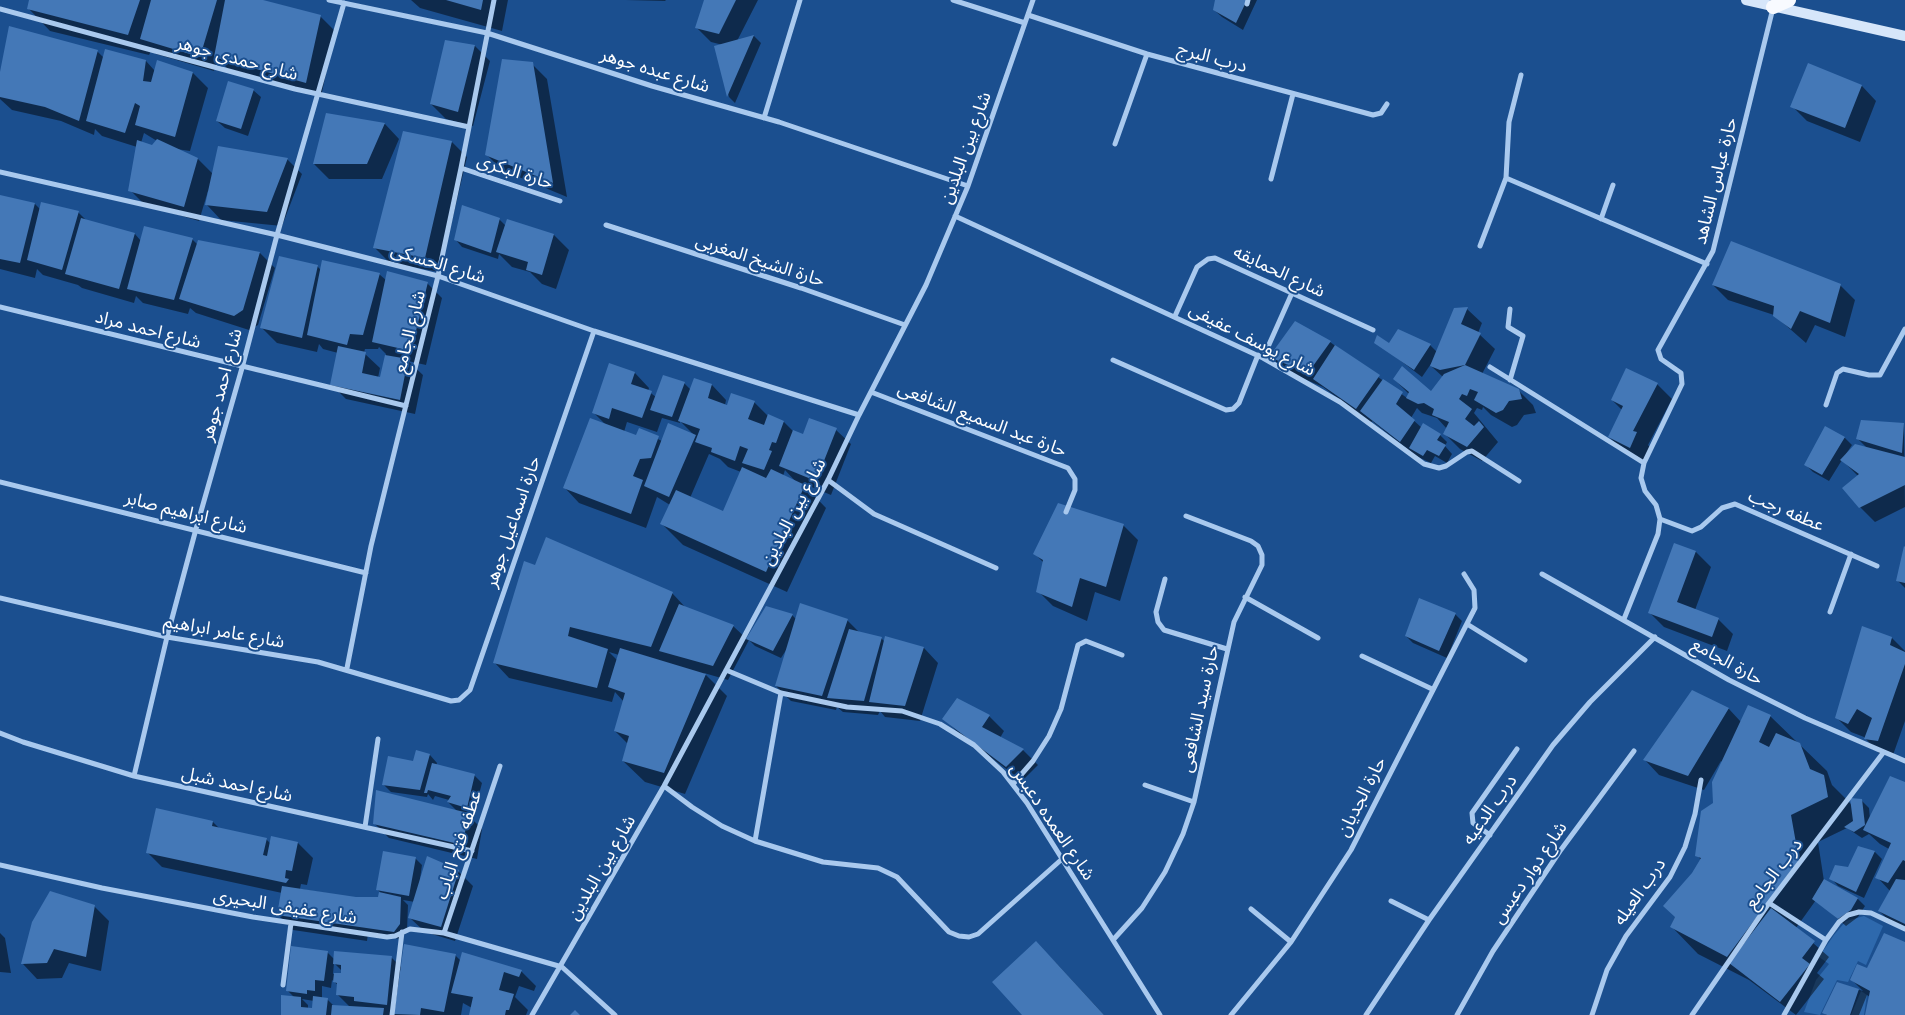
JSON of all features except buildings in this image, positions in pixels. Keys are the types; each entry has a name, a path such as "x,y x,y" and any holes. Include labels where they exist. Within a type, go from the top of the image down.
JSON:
{"highway":[{"path":"1773,7 1789,0"}],"main road":[{"path":"1746,0 1905,36"}],"street":[{"name":"شارع عبده جوهر","path":"329,0 487,33 652,86 764,118 968,186"},
{"name":"شارع الجامع","path":"347,668 366,573 438,276 470,127 494,0"},
{"path":"764,118 800,0"},
{"path":"953,0 1025,23"},
{"name":"شارع بين البلدين","path":"532,1015 562,967 664,786 828,480 859,414 926,285 968,186 1034,0"},
{"name":"شارع احمد جوهر","path":"134,776 167,637 196,529 242,368 276,235 344,4"},
{"name":"حارة عباس الشاهد","path":"1660,520 1656,505 1645,491 1641,478 1644,464 1682,384 1681,373 1661,359 1658,350 1713,251 1773,7"},
{"name":"شارع حمدى جوهر","path":"0,9 316,94 470,127"},
{"name":"درب البرج","path":"1028,15 1147,54 1373,115 1381,113 1387,104"},
{"path":"1115,144 1147,54"},
{"path":"1480,246 1506,178 1509,122 1520,75"},
{"path":"1271,179 1293,94"},
{"name":"حارة البكرى","path":"461,168 560,201"},
{"name":"شارع الحسكى","path":"0,172 276,235 438,276 594,331 859,414"},
{"path":"1506,178 1707,264"},
{"path":"1601,219 1613,185"},
{"name":"شارع يوسف عفيفى","path":"955,216 1261,356 1340,402 1424,464 1439,468 1472,451 1519,481"},
{"name":"حارة الشيخ المغربى","path":"606,225 801,288 904,325"},
{"name":"شارع الحمايقه","path":"1175,316 1198,267 1208,259 1221,260 1373,330"},
{"path":"1113,360 1226,410 1233,409 1238,403 1292,293"},
{"name":"شارع احمد مراد","path":"0,307 242,368 406,406"},
{"path":"1510,309 1508,327 1523,336 1510,380"},
{"path":"1826,406 1837,373 1844,369 1869,375 1880,375 1905,329"},
{"name":"حارة اسماعيل جوهر","path":"441,698 459,700 470,690 594,331"},
{"path":"1490,367 1644,464"},
{"name":"حارة عبد السميع الشافعى","path":"871,392 1068,468 1075,478 1075,490 1066,512"},
{"path":"828,480 874,514 996,568"},
{"name":"شارع ابراهيم صابر","path":"0,482 196,529 366,573"},
{"name":"عطفه رجب","path":"1660,520 1692,530 1700,527 1722,508 1735,504 1877,566"},
{"name":"حارة سيد الشافعى","path":"1113,940 1142,908 1165,872 1183,834 1194,802 1227,649 1245,597 1262,565 1262,555 1258,546 1251,541 1186,516"},
{"path":"1624,619 1658,534 1660,520"},
{"path":"1830,612 1851,554"},
{"name":"حارة الجديان","path":"1231,1015 1292,942 1351,850 1475,608 1474,590 1464,574"},
{"name":"حارة الجامع","path":"1542,574 1729,680 1797,714 1905,761"},
{"path":"1165,579 1156,612 1158,622 1164,630 1227,649"},
{"path":"1245,597 1318,638"},
{"name":"شارع عامر ابراهيم","path":"0,598 167,637 347,668 441,698"},
{"path":"1467,624 1525,660"},
{"name":"درب الدعيه","path":"1366,1015 1429,920 1553,745 1590,702 1655,637"},
{"path":"1013,784 1033,761 1049,736 1061,709 1078,645 1086,641 1122,654"},
{"path":"1362,656 1432,689"},
{"name":"شارع العمده دعبس","path":"726,670 781,693 847,707 902,711 940,724 974,745 1013,784 1160,1015"},
{"path":"755,841 781,693"},
{"name":"شارع احمد شبل","path":"0,733 23,742 134,776 472,851"},
{"path":"365,827 378,739"},
{"path":"1490,835 1473,823 1472,813 1517,749"},
{"name":"شارع دوار دعبس","path":"1456,1015 1493,951 1560,850 1634,751"},
{"name":"درب الجامع","path":"1692,1015 1769,903 1884,753"},
{"name":"عطفه فتح الباب","path":"444,933 500,766"},
{"name":"درب العيله","path":"1592,1015 1611,962 1626,936 1651,906 1670,877 1685,847 1696,814 1701,780"},
{"path":"1145,785 1194,802"},
{"path":"664,786 700,812 755,841 823,862 878,868 891,874 907,887 949,932 968,937 978,934 986,928 1062,859"},
{"name":"شارع عفيفى البحيرى","path":"0,865 102,888 291,923 387,937 410,929 421,928 562,967"},
{"path":"1391,901 1429,920"},
{"path":"1769,903 1826,940"},
{"path":"1251,909 1292,942"},
{"path":"1784,1015 1826,940 1839,922 1848,915 1859,912 1871,913 1905,929"},
{"path":"282,985 291,923"},
{"path":"392,1015 402,932"},
{"path":"562,967 615,1015"}],"shaded area":[{"path":"1864,916 1883,926 1866,965 1858,961 1848,982 1837,980 1820,1015 1804,1012 1816,980 1829,964 1819,957 1846,921"},
{"path":"1861,991 1867,995 1864,1015 1851,1015"}]}
